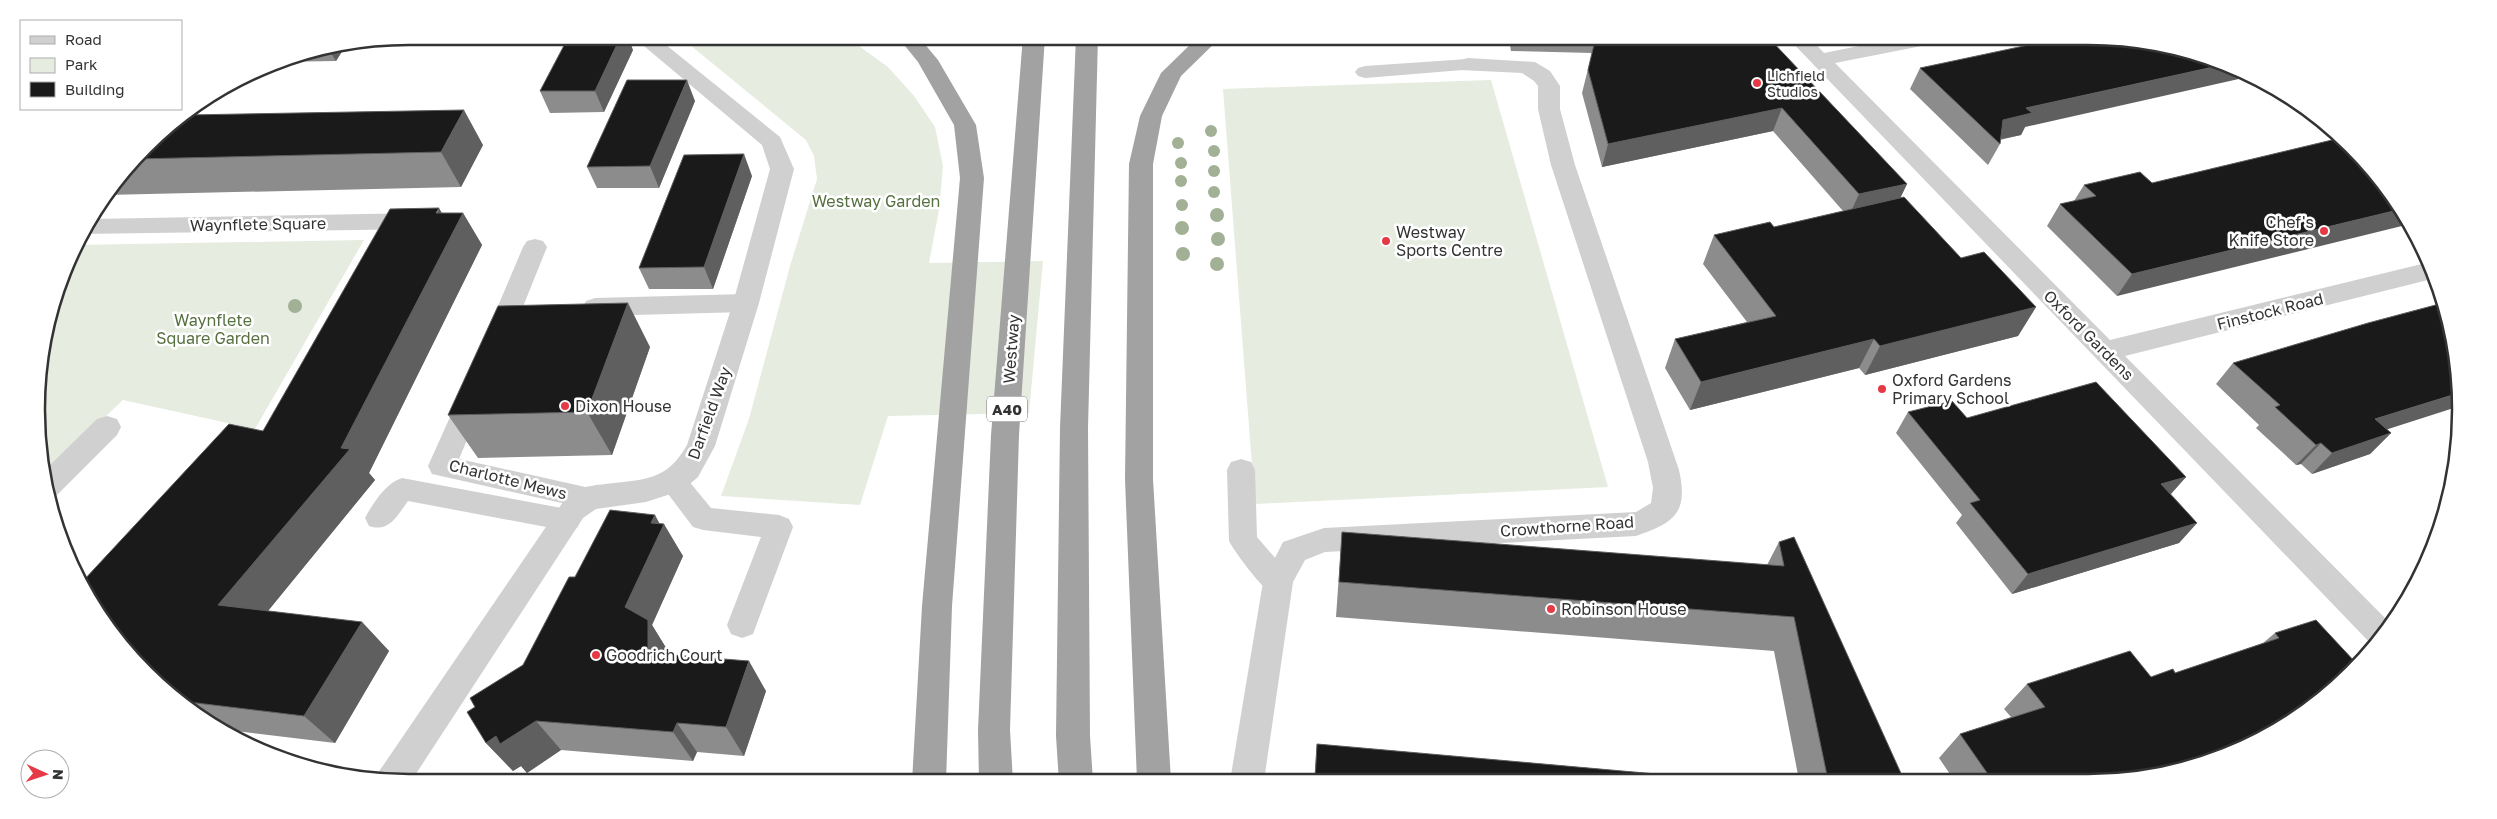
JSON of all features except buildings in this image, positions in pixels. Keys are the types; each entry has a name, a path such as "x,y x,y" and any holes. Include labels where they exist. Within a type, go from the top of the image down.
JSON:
{"highway":[{"path":"914,45 926,60 965,125 972,178 937,606 929,774"},
{"name":"Westway","path":"996,774 994,730 1005,435 1033,45"},
{"path":"1075,774 1073,736 1074,428 1087,45"},
{"path":"1154,774 1139,479 1141,164 1151,116 1172,73 1202,45"}],"street":[{"name":"Darfield Way","path":"589,498 646,490 673,482 688,469 700,446 746,302 782,169 772,142 653,45"},
{"name":"Oxford Gardens","path":"1805,45 2377,631"},
{"path":"1820,60 1896,45"},
{"name":"Crowthorne Road","path":"1248,774 1278,582 1294,551 1324,540 1636,524 1656,517 1667,501 1668,480 1563,165 1549,109 1549,86 1542,76 1526,67 1468,65"},
{"name":"Waynflete Square","path":"94,227 431,220"},
{"name":"Finstock Road","path":"2106,352 2425,272"},
{"path":"52,482 107,427"},
{"path":"397,773 573,510 589,498"}],"lane":[{"path":"1366,72 1468,65"},
{"name":"Charlotte Mews","path":"535,247 442,466 589,498"},
{"path":"568,308 746,302"},
{"path":"509,310 539,309"},
{"path":"1241,470 1243,541 1278,582"},
{"path":"673,482 703,519 779,527 742,625"},
{"path":"379,518 402,489 567,520"}],"green space":[{"name":"Westway Garden","path":"690,45 857,45 888,67 914,96 935,127 943,166 939,210 929,263 1043,261 1029,413 888,416 860,505 721,496 749,419 790,266 817,179 814,156 806,140"},
{"name":"Westway Sports Centre","path":"1491,80 1608,487 1255,504 1223,89"},
{"name":"Waynflete Square Garden","path":"364,240 255,429 123,400 50,469 45,410 48,362 57,315 64,292 85,245"}],"place":[{"name":"Lichfield Studios","path":"1757,83"},
{"name":"Chef's Knife Store","path":"2324,231"},
{"name":"Westway Sports Centre","path":"1386,241"},
{"name":"Oxford Gardens Primary School","path":"1882,389"},
{"name":"Dixon House","path":"565,406"},
{"name":"Robinson House","path":"1551,609"},
{"name":"Goodrich Court","path":"596,655"}]}
